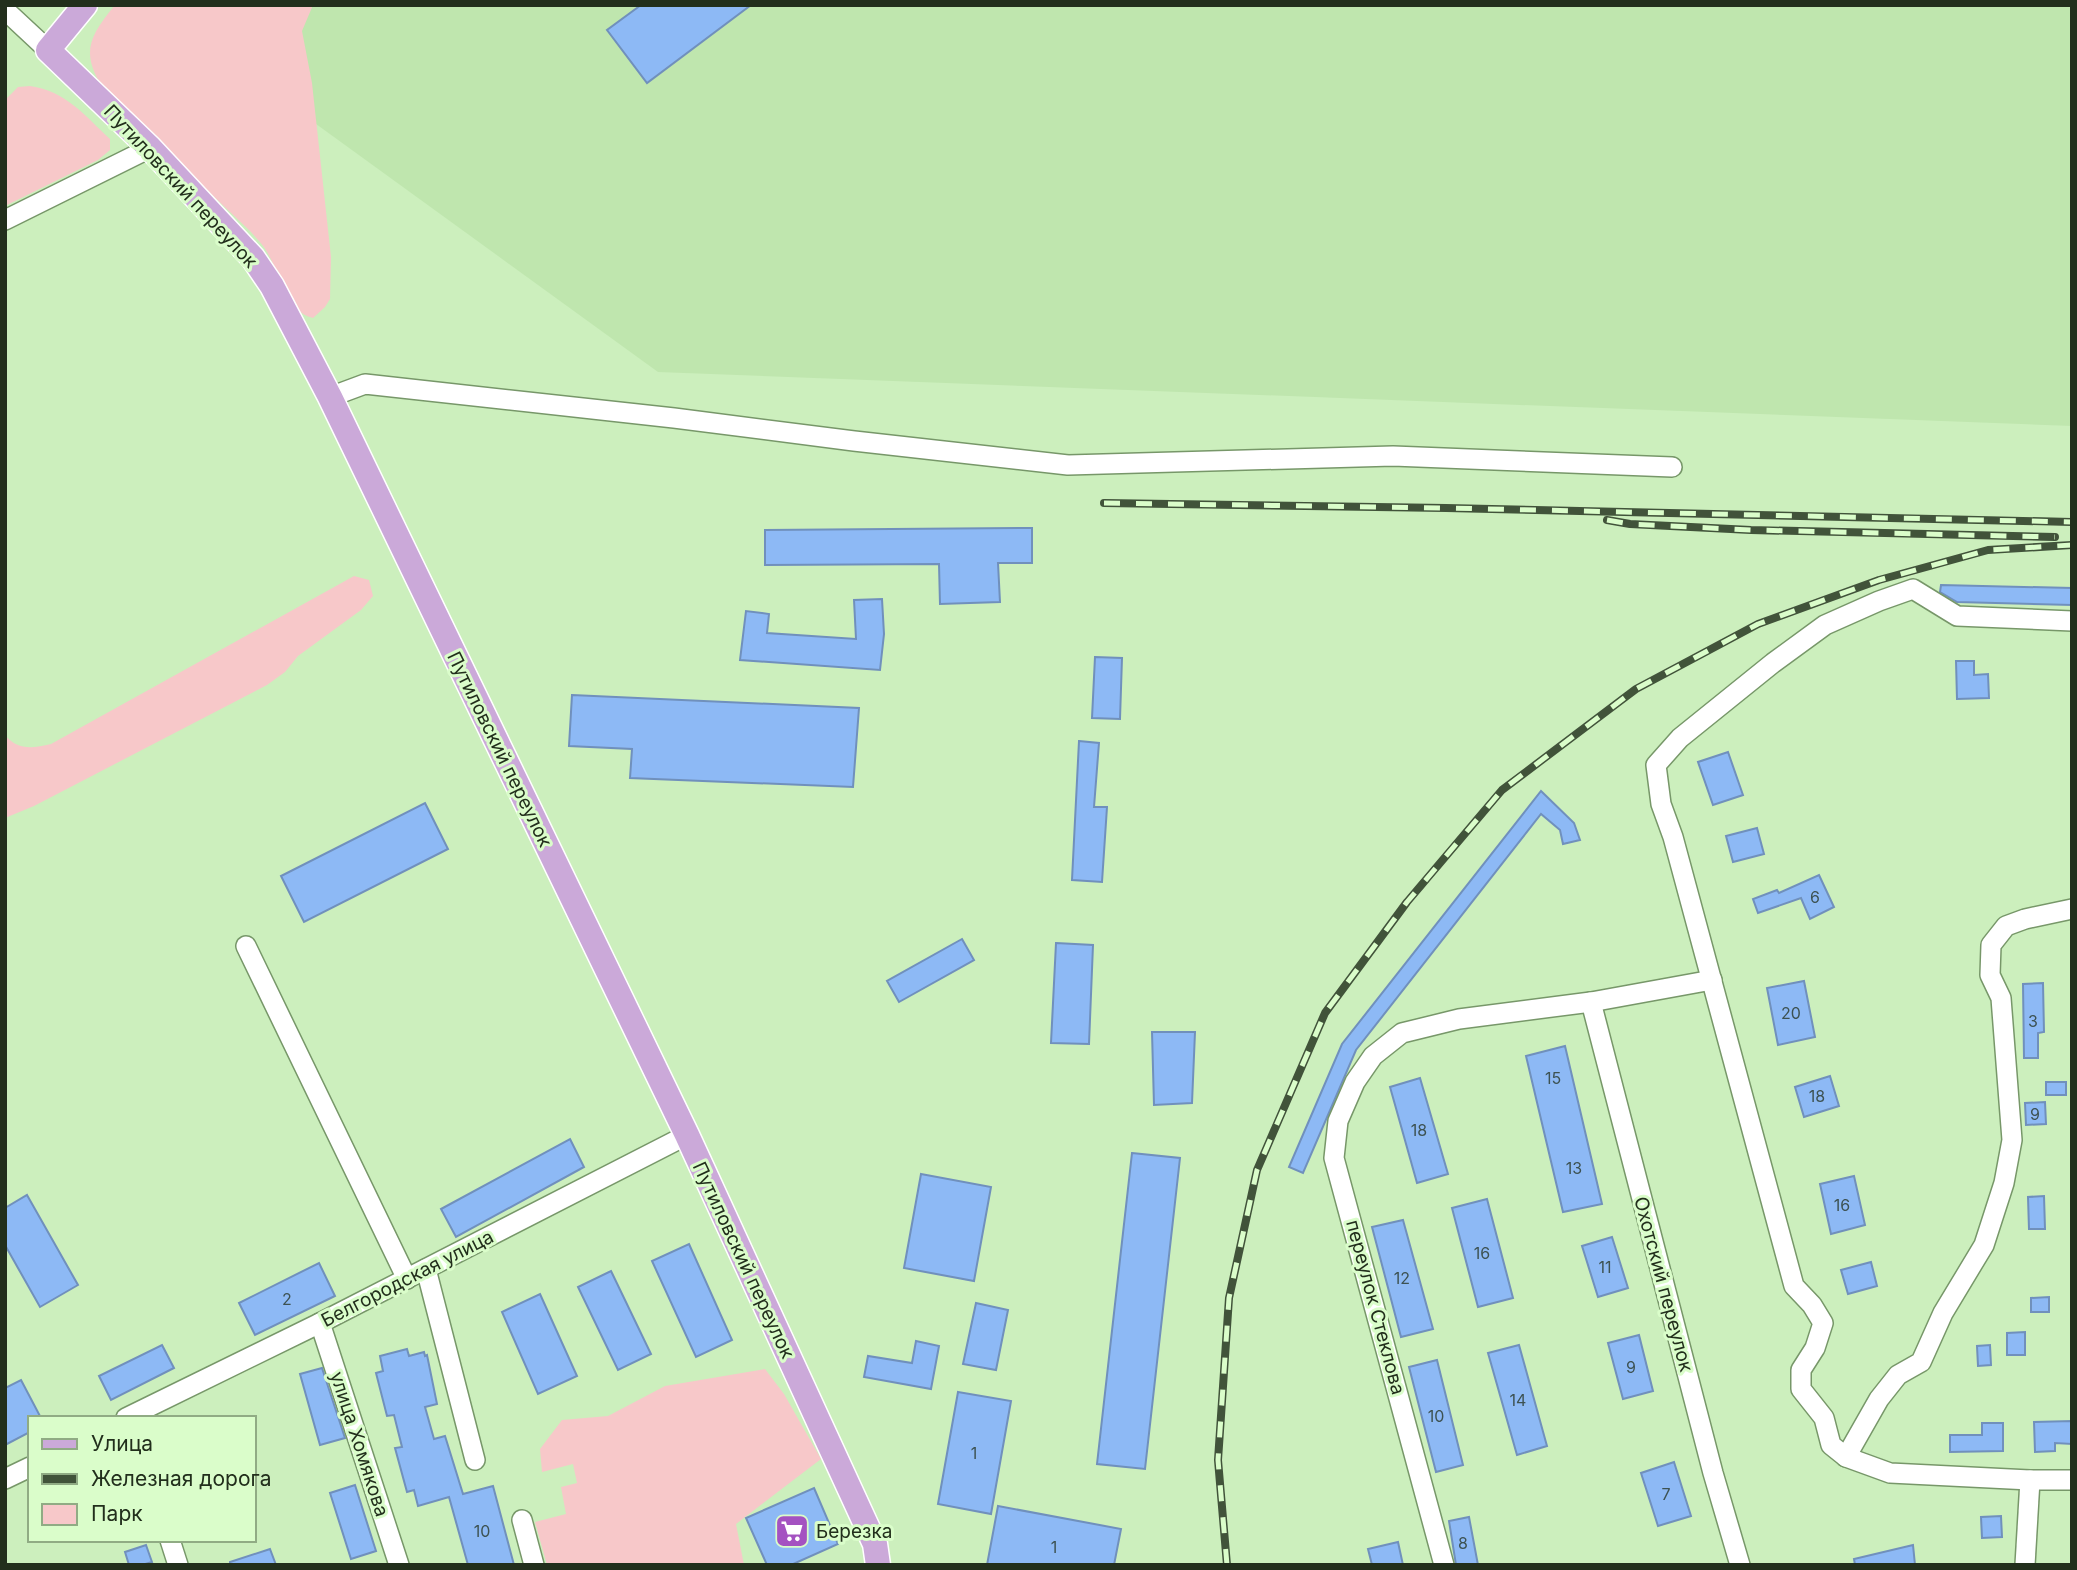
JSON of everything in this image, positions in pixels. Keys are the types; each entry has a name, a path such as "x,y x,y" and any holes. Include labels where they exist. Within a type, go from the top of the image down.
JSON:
{"main road":[{"path":"48,50 86,5"},
{"name":"Путиловский переулок","path":"48,50 150,148 253,258 272,286 330,397 687,1135 875,1544 878,1565"}],"street":[{"name":"Путиловский переулок","path":"5,10 48,50"},
{"path":"5,220 150,148"},
{"path":"330,397 365,384 1068,464 1393,456 1672,467"},
{"path":"2072,621 1957,616 1913,589 1825,625 1680,738 1656,765 1661,804 1673,837 1794,1286 1812,1305 1823,1323 1815,1348 1801,1370 1801,1389 1824,1418 1831,1445 1846,1457 1890,1474 2072,1480"},
{"path":"1846,1457 1880,1399 1898,1375 1921,1362 1943,1313 1984,1245 2004,1183 2012,1140 2001,998 1990,975 1991,945 2006,926 2072,909"},
{"path":"246,946 407,1279"},
{"name":"переулок Стеклова","path":"1444,1565 1334,1158 1338,1121 1355,1082 1373,1055 1402,1033 1498,1013 1591,1002 1712,981"},
{"name":"Охотский переулок","path":"1591,1002 1713,1473 1740,1565"},
{"name":"Белгородская улица","path":"130,1416 320,1323 687,1135"},
{"path":"426,1269 475,1460"},
{"name":"улица Хомякова","path":"320,1323 399,1565"},
{"path":"5,1479 28,1468"},
{"path":"2025,1565 2031,1480"},
{"path":"522,1520 534,1565"},
{"path":"171,1542 178,1565"}],"shaded area":[{"path":"152,5 2072,5 2072,426 658,372"}],"green space":[{"path":"115,5 313,5 302,31 312,83 331,257 330,299 313,318 296,308 290,300 272,261 250,231 108,96 94,71 90,50 97,29"},
{"path":"30,86 54,93 74,105 110,139 110,150 98,160 5,206 5,100 18,87"},
{"path":"354,576 369,580 373,596 361,610 298,656 285,672 267,685 34,806 5,818 5,735 21,746 51,744"},
{"path":"765,1369 784,1394 821,1459 736,1524 744,1565 547,1565 535,1522 566,1514 561,1487 577,1483 573,1464 542,1472 540,1449 562,1420 608,1416 665,1386"}],"building":[{"path":"641,5 751,5 647,83 607,30"},
{"path":"1032,528 1032,563 998,563 1000,602 940,604 939,564 765,565 765,530"},
{"path":"1941,585 2072,588 2072,605 1957,602 1940,592"},
{"path":"882,599 884,634 880,670 740,660 746,611 769,614 767,633 856,639 854,600"},
{"path":"1095,657 1122,658 1120,719 1092,718"},
{"path":"1956,661 1974,661 1974,675 1988,674 1989,698 1957,699"},
{"path":"572,695 859,708 853,787 630,778 632,749 569,746"},
{"path":"1079,741 1099,743 1094,807 1107,807 1102,882 1072,880"},
{"path":"1728,752 1743,795 1713,805 1698,762"},
{"path":"1541,791 1574,823 1580,840 1563,844 1560,830 1541,814 1356,1050 1303,1173 1289,1167 1342,1044"},
{"path":"425,803 448,849 304,922 281,876"},
{"path":"1757,828 1764,854 1733,862 1726,836"},
{"path":"1819,875 1834,907 1810,919 1801,898 1758,913 1753,899 1777,890 1779,893"},
{"path":"962,939 974,960 899,1002 887,981"},
{"path":"1056,943 1093,945 1089,1044 1051,1043"},
{"path":"1804,981 1815,1037 1778,1045 1767,988"},
{"path":"2043,983 2044,1032 2038,1033 2038,1058 2024,1058 2023,984"},
{"path":"1152,1032 1195,1032 1192,1103 1154,1105"},
{"path":"1565,1046 1602,1204 1563,1212 1526,1056"},
{"path":"1830,1076 1839,1106 1804,1117 1795,1087"},
{"path":"1420,1078 1448,1174 1417,1183 1390,1087"},
{"path":"2046,1082 2066,1082 2066,1095 2046,1095"},
{"path":"2045,1102 2046,1124 2026,1125 2025,1103"},
{"path":"570,1139 584,1167 456,1237 441,1209"},
{"path":"1132,1153 1180,1158 1145,1469 1097,1464"},
{"path":"921,1174 991,1187 974,1281 904,1268"},
{"path":"1854,1176 1865,1225 1831,1234 1820,1184"},
{"path":"27,1195 78,1285 40,1307 5,1245 5,1208"},
{"path":"2044,1196 2045,1229 2029,1229 2028,1197"},
{"path":"1487,1199 1513,1298 1478,1307 1452,1208"},
{"path":"1403,1220 1433,1329 1401,1337 1372,1227"},
{"path":"1612,1237 1628,1288 1598,1297 1582,1246"},
{"path":"689,1244 732,1340 696,1357 652,1261"},
{"path":"1871,1262 1877,1286 1848,1294 1841,1270"},
{"path":"319,1263 335,1296 255,1335 239,1303"},
{"path":"611,1271 651,1354 618,1370 578,1287"},
{"path":"540,1294 577,1376 538,1394 502,1312"},
{"path":"2049,1297 2049,1312 2031,1312 2031,1298"},
{"path":"976,1303 1008,1310 996,1370 963,1364"},
{"path":"2025,1332 2025,1355 2007,1355 2007,1333"},
{"path":"1639,1335 1653,1391 1623,1399 1608,1343"},
{"path":"916,1341 939,1346 931,1389 864,1377 868,1356 912,1363"},
{"path":"162,1345 174,1368 111,1400 99,1376"},
{"path":"1519,1345 1547,1446 1517,1455 1488,1353"},
{"path":"1990,1345 1991,1365 1978,1366 1977,1346"},
{"path":"407,1349 409,1356 424,1352 425,1356 427,1355 437,1404 425,1407 434,1439 445,1436 463,1494 493,1486 514,1565 468,1565 449,1497 418,1506 414,1490 407,1492 395,1448 402,1447 394,1415 387,1416 376,1373 383,1371 380,1356"},
{"path":"1437,1360 1463,1465 1436,1472 1409,1367"},
{"path":"322,1368 345,1438 320,1445 300,1374"},
{"path":"21,1380 40,1416 28,1416 28,1433 5,1445 5,1388"},
{"path":"958,1392 1011,1401 991,1514 938,1504"},
{"path":"2072,1421 2072,1444 2055,1443 2055,1451 2035,1452 2034,1422"},
{"path":"1982,1423 2003,1423 2003,1451 1950,1452 1950,1435 1982,1435"},
{"path":"1674,1462 1691,1516 1658,1526 1641,1473"},
{"path":"355,1485 376,1551 351,1559 330,1493"},
{"name":"Березка","path":"814,1488 838,1544 791,1565 767,1565 746,1518"},
{"path":"998,1506 1121,1529 1114,1565 987,1565"},
{"path":"2001,1516 2002,1537 1982,1538 1981,1517"},
{"path":"1469,1517 1478,1565 1456,1565 1449,1521"},
{"path":"1398,1542 1403,1565 1372,1565 1368,1549"},
{"path":"146,1545 152,1562 129,1565 125,1552"},
{"path":"1913,1545 1915,1565 1855,1565 1854,1559"},
{"path":"270,1549 276,1565 230,1565 230,1562"}],"railway":[{"path":"1104,503 2072,522"},
{"path":"1607,520 1630,524 1751,530 2055,537"},
{"path":"1227,1565 1218,1460 1229,1298 1257,1170 1325,1013 1407,902 1502,790 1636,689 1758,624 1879,580 1988,550 2072,545"}],"place":[{"name":"Березка","path":"792,1531"}]}
